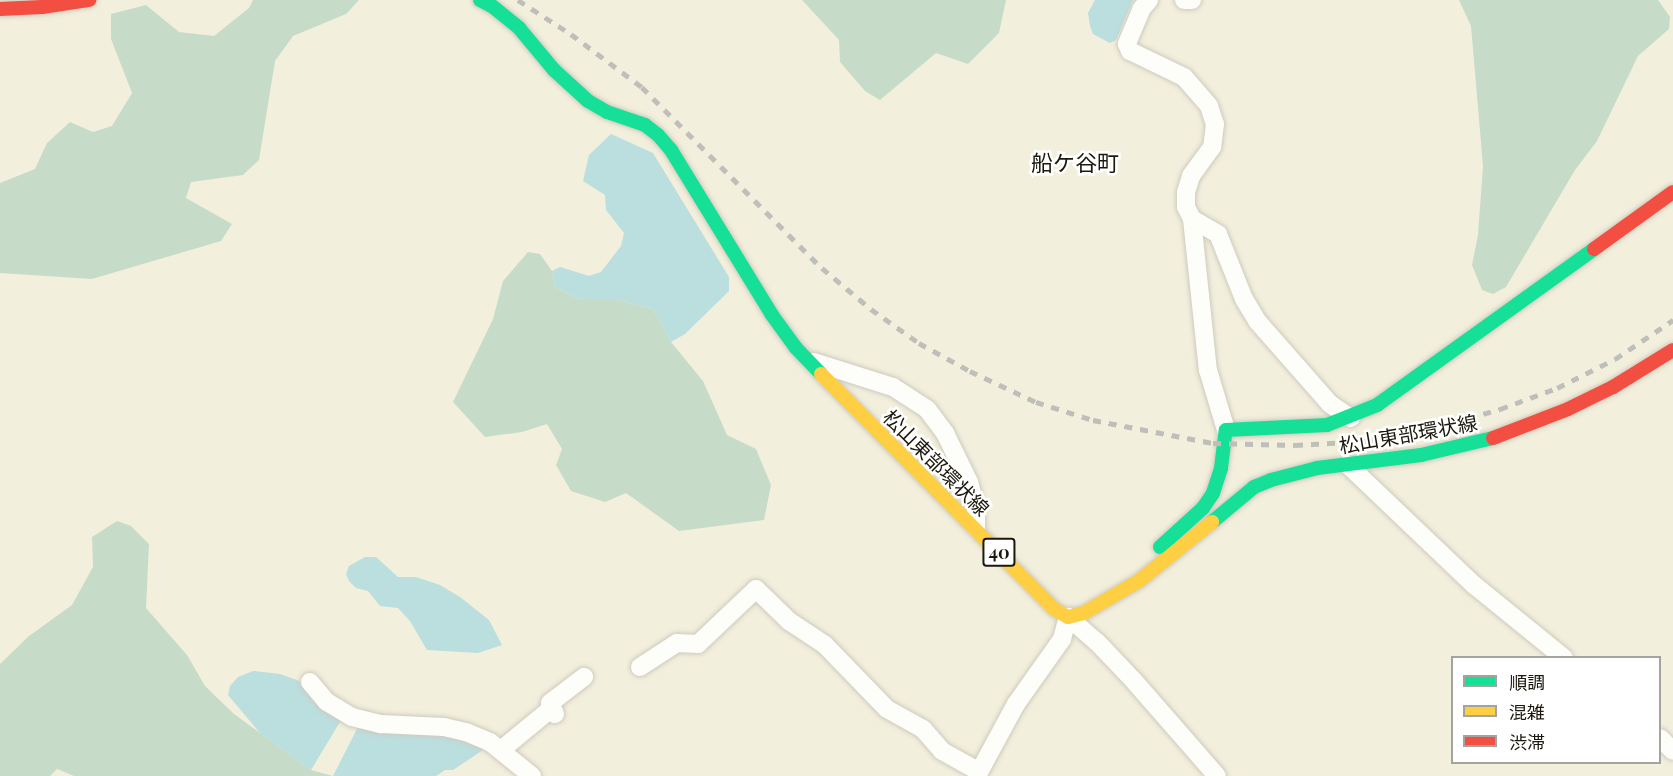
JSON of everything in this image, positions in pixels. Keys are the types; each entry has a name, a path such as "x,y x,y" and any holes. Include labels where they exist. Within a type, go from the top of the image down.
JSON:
{"main road":[{"path":"0,9 42,7 89,0"},
{"name":"松山東部環状線","path":"480,0 507,17 554,70 588,101 607,112 645,125 658,135 682,168 782,330 809,361 976,527 1054,609 1068,617 1084,614 1151,572 1254,487 1294,472 1472,445 1518,430 1613,387 1673,350"},
{"path":"1151,572 1155,552 1203,508 1213,493 1221,468 1226,430 1327,425 1351,418 1377,405 1673,192"}],"street":[{"path":"1149,0 1142,8 1127,44 1130,51 1184,77 1209,106 1215,124 1212,147 1191,176 1186,192 1186,207 1192,219 1208,370 1226,430"},
{"path":"1184,0 1192,0"},
{"path":"1192,219 1218,234 1244,300 1258,322 1330,404 1351,418"},
{"path":"809,361 893,387 927,409 945,433 969,482 976,509 976,527"},
{"path":"1348,465 1474,585 1563,656"},
{"path":"640,667 677,643 698,644 756,589 789,621 825,645 887,709 923,729 942,752 973,774 1016,704 1062,639 1068,617 1134,681 1217,776"},
{"path":"501,750 555,713 550,703 584,677"},
{"path":"310,682 327,702 352,717 381,724 444,727 466,732 501,750 532,776"},
{"path":"1661,740 1673,751"}],"green space":[{"path":"253,0 359,0 346,14 293,36 275,61 259,160 243,175 191,182 186,198 232,224 221,241 92,279 0,273 0,183 35,169 47,143 70,122 93,132 112,126 132,93 111,39 111,14 146,5 179,32 214,36 249,8"},
{"path":"802,0 1006,0 999,33 968,64 936,53 880,100 865,91 840,62 839,40"},
{"path":"1459,0 1658,0 1670,17 1669,29 1638,56 1597,141 1575,170 1506,287 1493,294 1482,290 1472,265 1478,235 1483,166 1471,26"},
{"path":"528,252 540,254 552,271 555,287 581,300 618,300 653,309 671,342 703,381 727,435 756,449 771,485 764,520 679,531 626,493 605,502 571,491 556,465 562,449 547,424 522,432 485,437 453,402 493,319 503,281"},
{"path":"117,521 131,526 149,544 146,608 187,655 205,686 234,714 311,770 333,776 74,776 57,769 50,776 0,776 0,664 29,636 72,605 93,567 92,537"}],"water":[{"path":"1095,0 1133,0 1116,40 1110,43 1093,34 1090,26 1088,13"},
{"path":"611,134 653,153 729,277 729,291 685,334 671,342 653,309 618,300 581,300 555,287 552,271 560,267 589,276 601,272 621,246 624,233 606,210 605,195 583,181 589,155"},
{"path":"365,557 376,557 398,577 416,577 440,585 460,597 489,620 502,645 478,653 427,650 410,621 398,608 380,606 368,591 356,588 349,581 346,574 349,566"},
{"path":"253,671 280,674 297,680 343,717 311,770 260,733 228,695 230,686 238,677"},
{"path":"358,727 446,735 486,748 453,770 445,770 436,776 333,776"}],"railway":[{"path":"518,0 571,34 642,87 822,268 871,309 919,343 970,371 1036,402 1093,420 1213,443 1295,445 1366,441 1437,427 1500,409 1557,388 1615,359 1673,320"}],"traffic: fast":[{"path":"480,0 492,6 519,28 554,70 588,101 607,112 645,125 658,135 671,150 772,315 796,348 821,374"},
{"path":"1160,547 1203,508 1213,493 1221,468 1226,430 1327,425 1377,405 1594,249"},
{"path":"1212,522 1254,487 1271,480 1317,468 1421,455 1493,438"}],"traffic: slow":[{"path":"821,374 1054,609 1068,617 1084,613 1139,581 1212,522"}],"traffic: jam":[{"path":"0,9 42,7 89,0"},
{"path":"1594,249 1673,192"},
{"path":"1493,438 1568,409 1613,387 1673,350"}],"district":[{"name":"船ケ谷町","path":"1075,163"}]}
